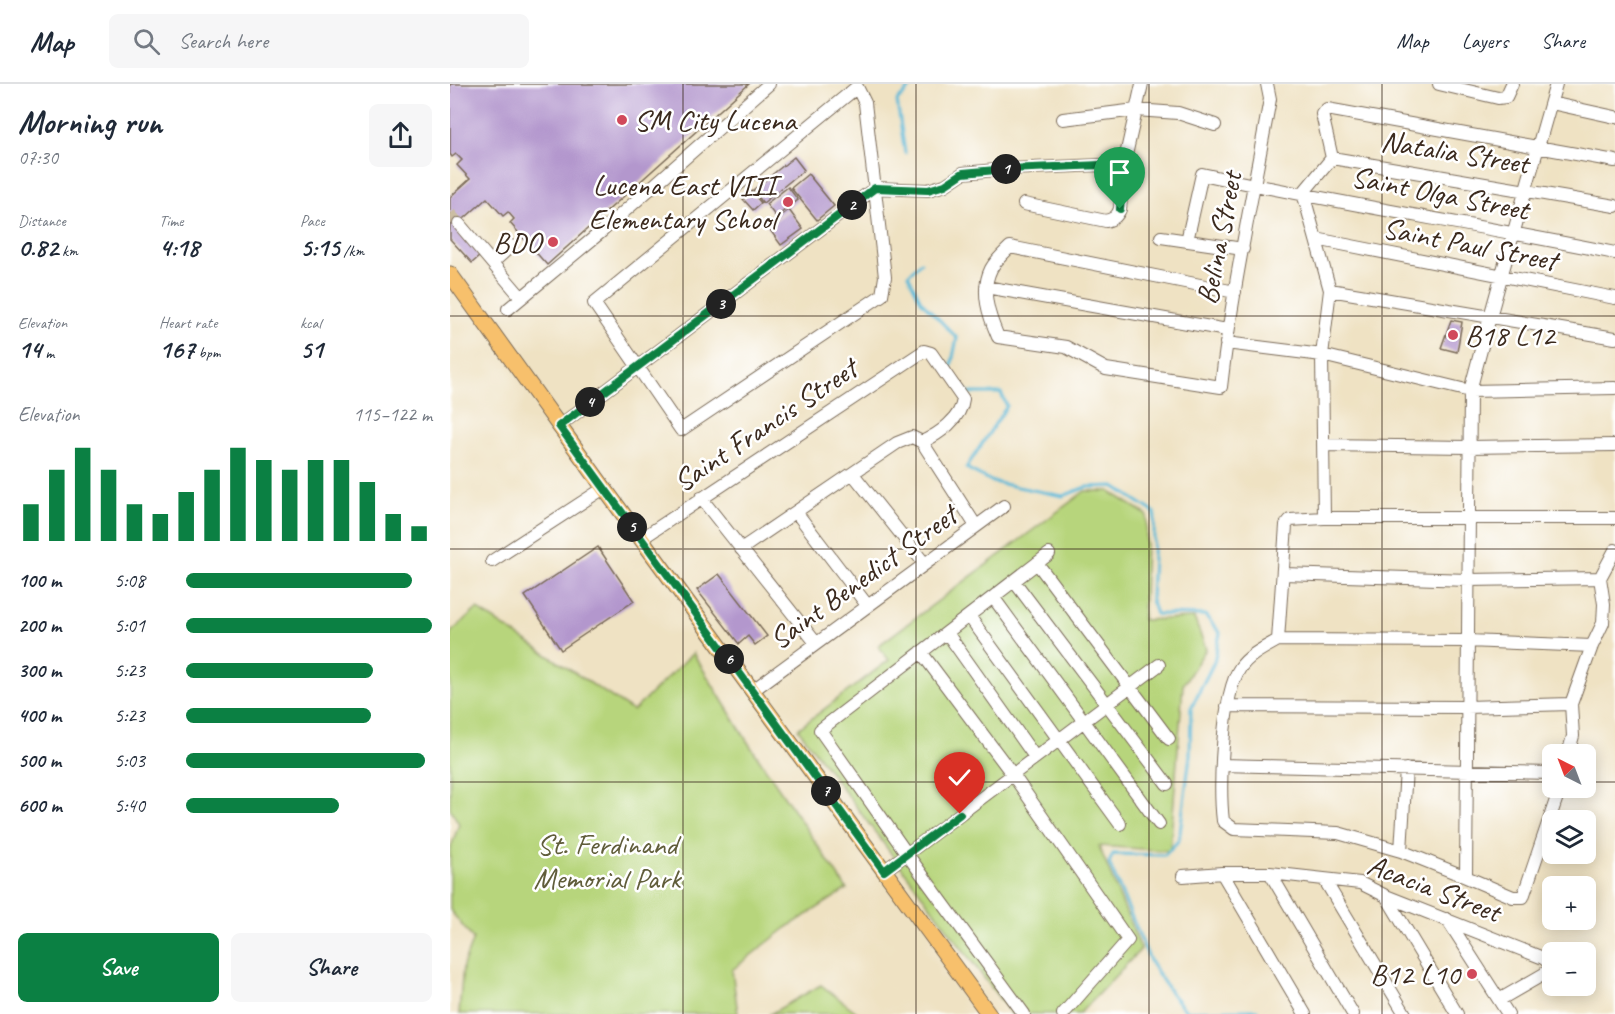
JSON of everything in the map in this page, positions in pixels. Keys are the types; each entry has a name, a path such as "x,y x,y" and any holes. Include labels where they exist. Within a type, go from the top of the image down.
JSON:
{"main road":[{"path":"450,274 604,489 989,1014"}],"street":[{"path":"508,309 601,232 769,84"},
{"path":"1024,204 1106,221 1118,215 1124,164 1142,84"},
{"name":"Belina Street","path":"986,286 987,311 998,338 1066,347 1106,369 1221,387 1227,330 1270,99 1266,84"},
{"path":"1438,84 1498,98 1506,97 1512,84"},
{"path":"1466,877 1470,391 1556,84"},
{"path":"857,87 865,103 885,276 882,296 681,430 638,366 594,303 857,87"},
{"path":"1551,103 1615,117"},
{"path":"1324,518 1322,355 1330,290 1303,194 1332,158 1322,114 1326,109 1615,161"},
{"path":"1063,119 1136,110 1178,113 1215,125"},
{"name":"Natalia Street","path":"1332,158 1615,206"},
{"path":"559,426 875,188 928,190 945,185 963,173 1124,164"},
{"name":"Saint Olga Street","path":"1187,241 1202,174 1615,253"},
{"path":"459,224 521,297"},
{"path":"1161,237 1243,249"},
{"name":"Saint Paul Street","path":"1316,239 1615,298"},
{"path":"492,262 511,246"},
{"path":"1227,330 986,286 992,268 1010,247 1235,292"},
{"path":"1330,290 1615,338"},
{"path":"1226,343 1322,355 1470,391 1615,388"},
{"name":"Saint Francis Street","path":"641,539 924,351 931,353 963,399 962,408 949,423 935,436 922,442"},
{"path":"741,549 897,443 912,437 922,442 976,526"},
{"path":"1323,445 1469,447 1615,445"},
{"path":"853,474 924,563"},
{"path":"492,561 604,489"},
{"path":"701,498 816,643"},
{"name":"Saint Benedict Street","path":"752,691 1004,506"},
{"path":"796,512 867,605"},
{"path":"1278,640 1286,525 1290,520 1615,518"},
{"path":"1571,744 1573,736 1571,704 1603,623 1604,604 1600,578 1615,550"},
{"path":"1024,1014 820,730 1049,554"},
{"path":"1037,563 1169,739"},
{"path":"1284,574 1468,580 1600,578"},
{"path":"1014,581 1167,784"},
{"path":"993,597 1159,824"},
{"path":"969,616 1120,824"},
{"path":"947,633 1035,757"},
{"path":"1557,798 1523,897 1513,897 1401,851 1338,833 1234,829 1223,821 1222,765 1227,706 1239,669 1258,651 1278,640 1468,641 1592,646"},
{"path":"921,652 1012,774 1128,940 1064,1014"},
{"path":"884,871 1159,665"},
{"path":"1227,706 1467,707 1571,704"},
{"path":"1222,765 1542,773"},
{"path":"1401,851 1406,769"},
{"path":"1222,873 1305,1014"},
{"path":"1270,873 1353,1014"},
{"name":"Acacia Street","path":"1183,876 1270,873 1360,883 1386,896 1542,958"},
{"path":"1324,879 1405,1014"},
{"path":"1386,896 1457,1014"},
{"path":"1446,918 1508,1014"},
{"path":"1499,1000 1542,975"}],"green space":[{"path":"1085,491 1109,491 1147,515 1143,620 1194,618 1206,649 1183,685 1170,851 1099,846 1141,949 1079,1014 1011,1014 798,729 889,660 878,646"},
{"name":"St. Ferdinand Memorial Park","path":"477,609 633,711 693,653 749,744 847,889 786,928 732,970 738,1014 459,1014 463,966 473,939 450,910 450,850 459,824 450,808 450,633"},
{"path":"821,985 859,1014 770,1014"}],"building":[{"path":"450,84 749,84 547,265 510,223 514,219 508,212 503,216 487,198 455,227 480,256 472,263 450,239 450,197 470,179 457,165 462,160 456,154 452,157 450,154"},
{"path":"794,157 804,170 763,203 753,190"},
{"path":"808,174 834,206 817,220 791,188"},
{"path":"788,187 798,200 776,217 766,204"},
{"path":"751,191 761,203 753,210 743,199"},
{"path":"789,210 803,229 781,245 767,226"},
{"name":"B18 L12","path":"1451,320 1462,322 1457,352 1441,348"},
{"path":"598,547 634,601 561,650 525,596"},
{"path":"719,574 767,636 755,645 748,636 739,644 697,590"}],"waterway":[{"path":"905,153 897,101 914,84"},
{"path":"921,262 908,275 921,301 957,338 950,372"},
{"path":"958,382 968,393 1001,393 1007,406 966,468 993,482 1063,496 1086,487 1114,486 1155,513 1151,600 1156,614 1205,615 1220,633 1214,662 1191,708 1190,756 1179,840 1165,855 1113,854 1109,863 1151,963 1186,1011 1257,1010 1258,1014"}],"tunnel":[{"path":"450,214 459,224"}],"place":[{"name":"SM City Lucena","path":"622,120"},
{"name":"Lucena East VIII Elementary School","path":"788,202"},
{"name":"BDO","path":"553,242"},
{"name":"B18 L12","path":"1453,335"},
{"name":"B12 L10","path":"1472,974"}],"route":[{"path":"960,814 884,871 559,426 875,188 928,190 945,185 963,173 1124,164 1120,209"}]}
